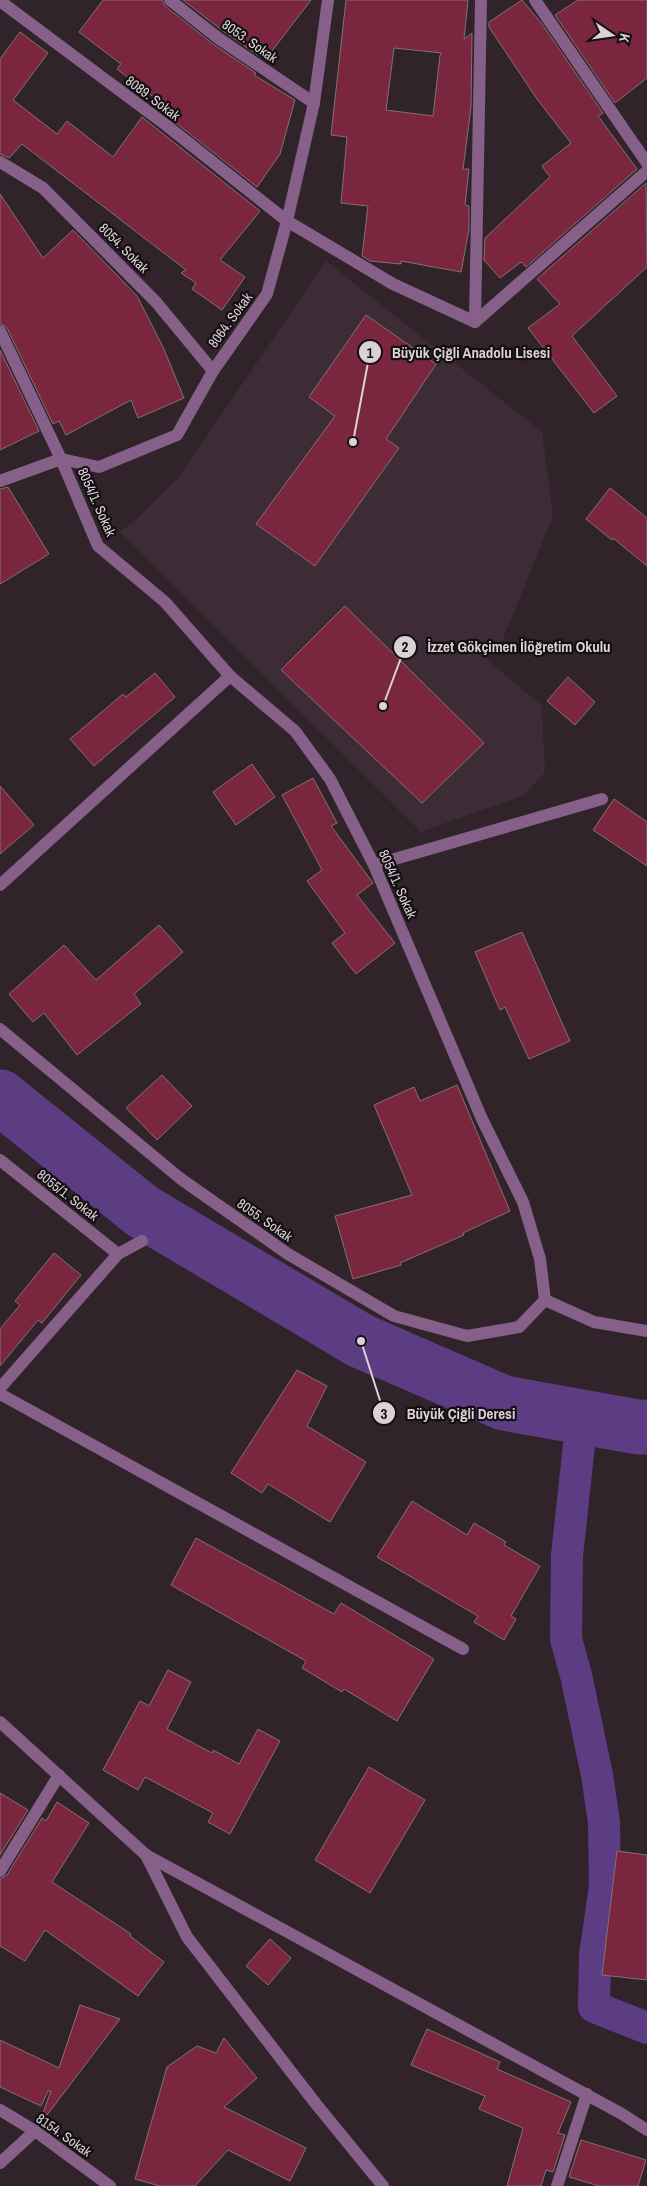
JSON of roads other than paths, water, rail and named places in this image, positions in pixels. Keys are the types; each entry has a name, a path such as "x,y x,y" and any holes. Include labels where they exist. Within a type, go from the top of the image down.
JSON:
{"street":[{"name":"8053. Sokak","path":"170,0 218,38 314,104"},
{"name":"8064. Sokak","path":"62,459 99,468 177,435 212,370 267,294 287,221 314,104 328,0"},
{"path":"475,322 481,0"},
{"path":"535,0 647,163"},
{"name":"8089. Sokak","path":"0,1 166,125 287,221 393,284 475,322"},
{"name":"8054. Sokak","path":"0,162 43,188 156,302 212,370"},
{"path":"475,322 647,171"},
{"name":"8054/1. Sokak","path":"0,332 62,459 98,546 165,602 230,676 295,731 330,779 374,865 482,1119 523,1202 540,1259 545,1300"},
{"path":"0,481 62,459"},
{"path":"0,885 230,676"},
{"path":"374,865 602,799"},
{"name":"8055. Sokak","path":"0,1029 181,1179 288,1254 394,1316 467,1336 519,1327 545,1300"},
{"name":"8055/1. Sokak","path":"0,1160 118,1254"},
{"path":"0,1388 118,1254 142,1241"},
{"path":"545,1300 594,1322 647,1331"},
{"path":"0,1394 463,1649"},
{"path":"0,1722 146,1855 587,2094 647,2130"},
{"path":"0,1871 59,1775"},
{"path":"146,1855 187,1937 316,2104 383,2186"},
{"path":"557,2186 587,2094"},
{"name":"8154. Sokak","path":"0,2110 110,2186"},
{"path":"0,2163 34,2132"}],"waterway":[{"path":"0,1097 142,1211 361,1341 504,1403 647,1427"},
{"path":"582,1417 567,1556 566,1639 576,1675 597,1775 604,1822 605,1886 595,1955 594,2007 647,2028"}],"place":[{"name":"Büyük Çiğli Anadolu Lisesi","path":"353,442"},
{"name":"İzzet Gökçimen İlöğretim Okulu","path":"383,706"},
{"name":"Büyük Çiğli Deresi","path":"361,1341"}]}
